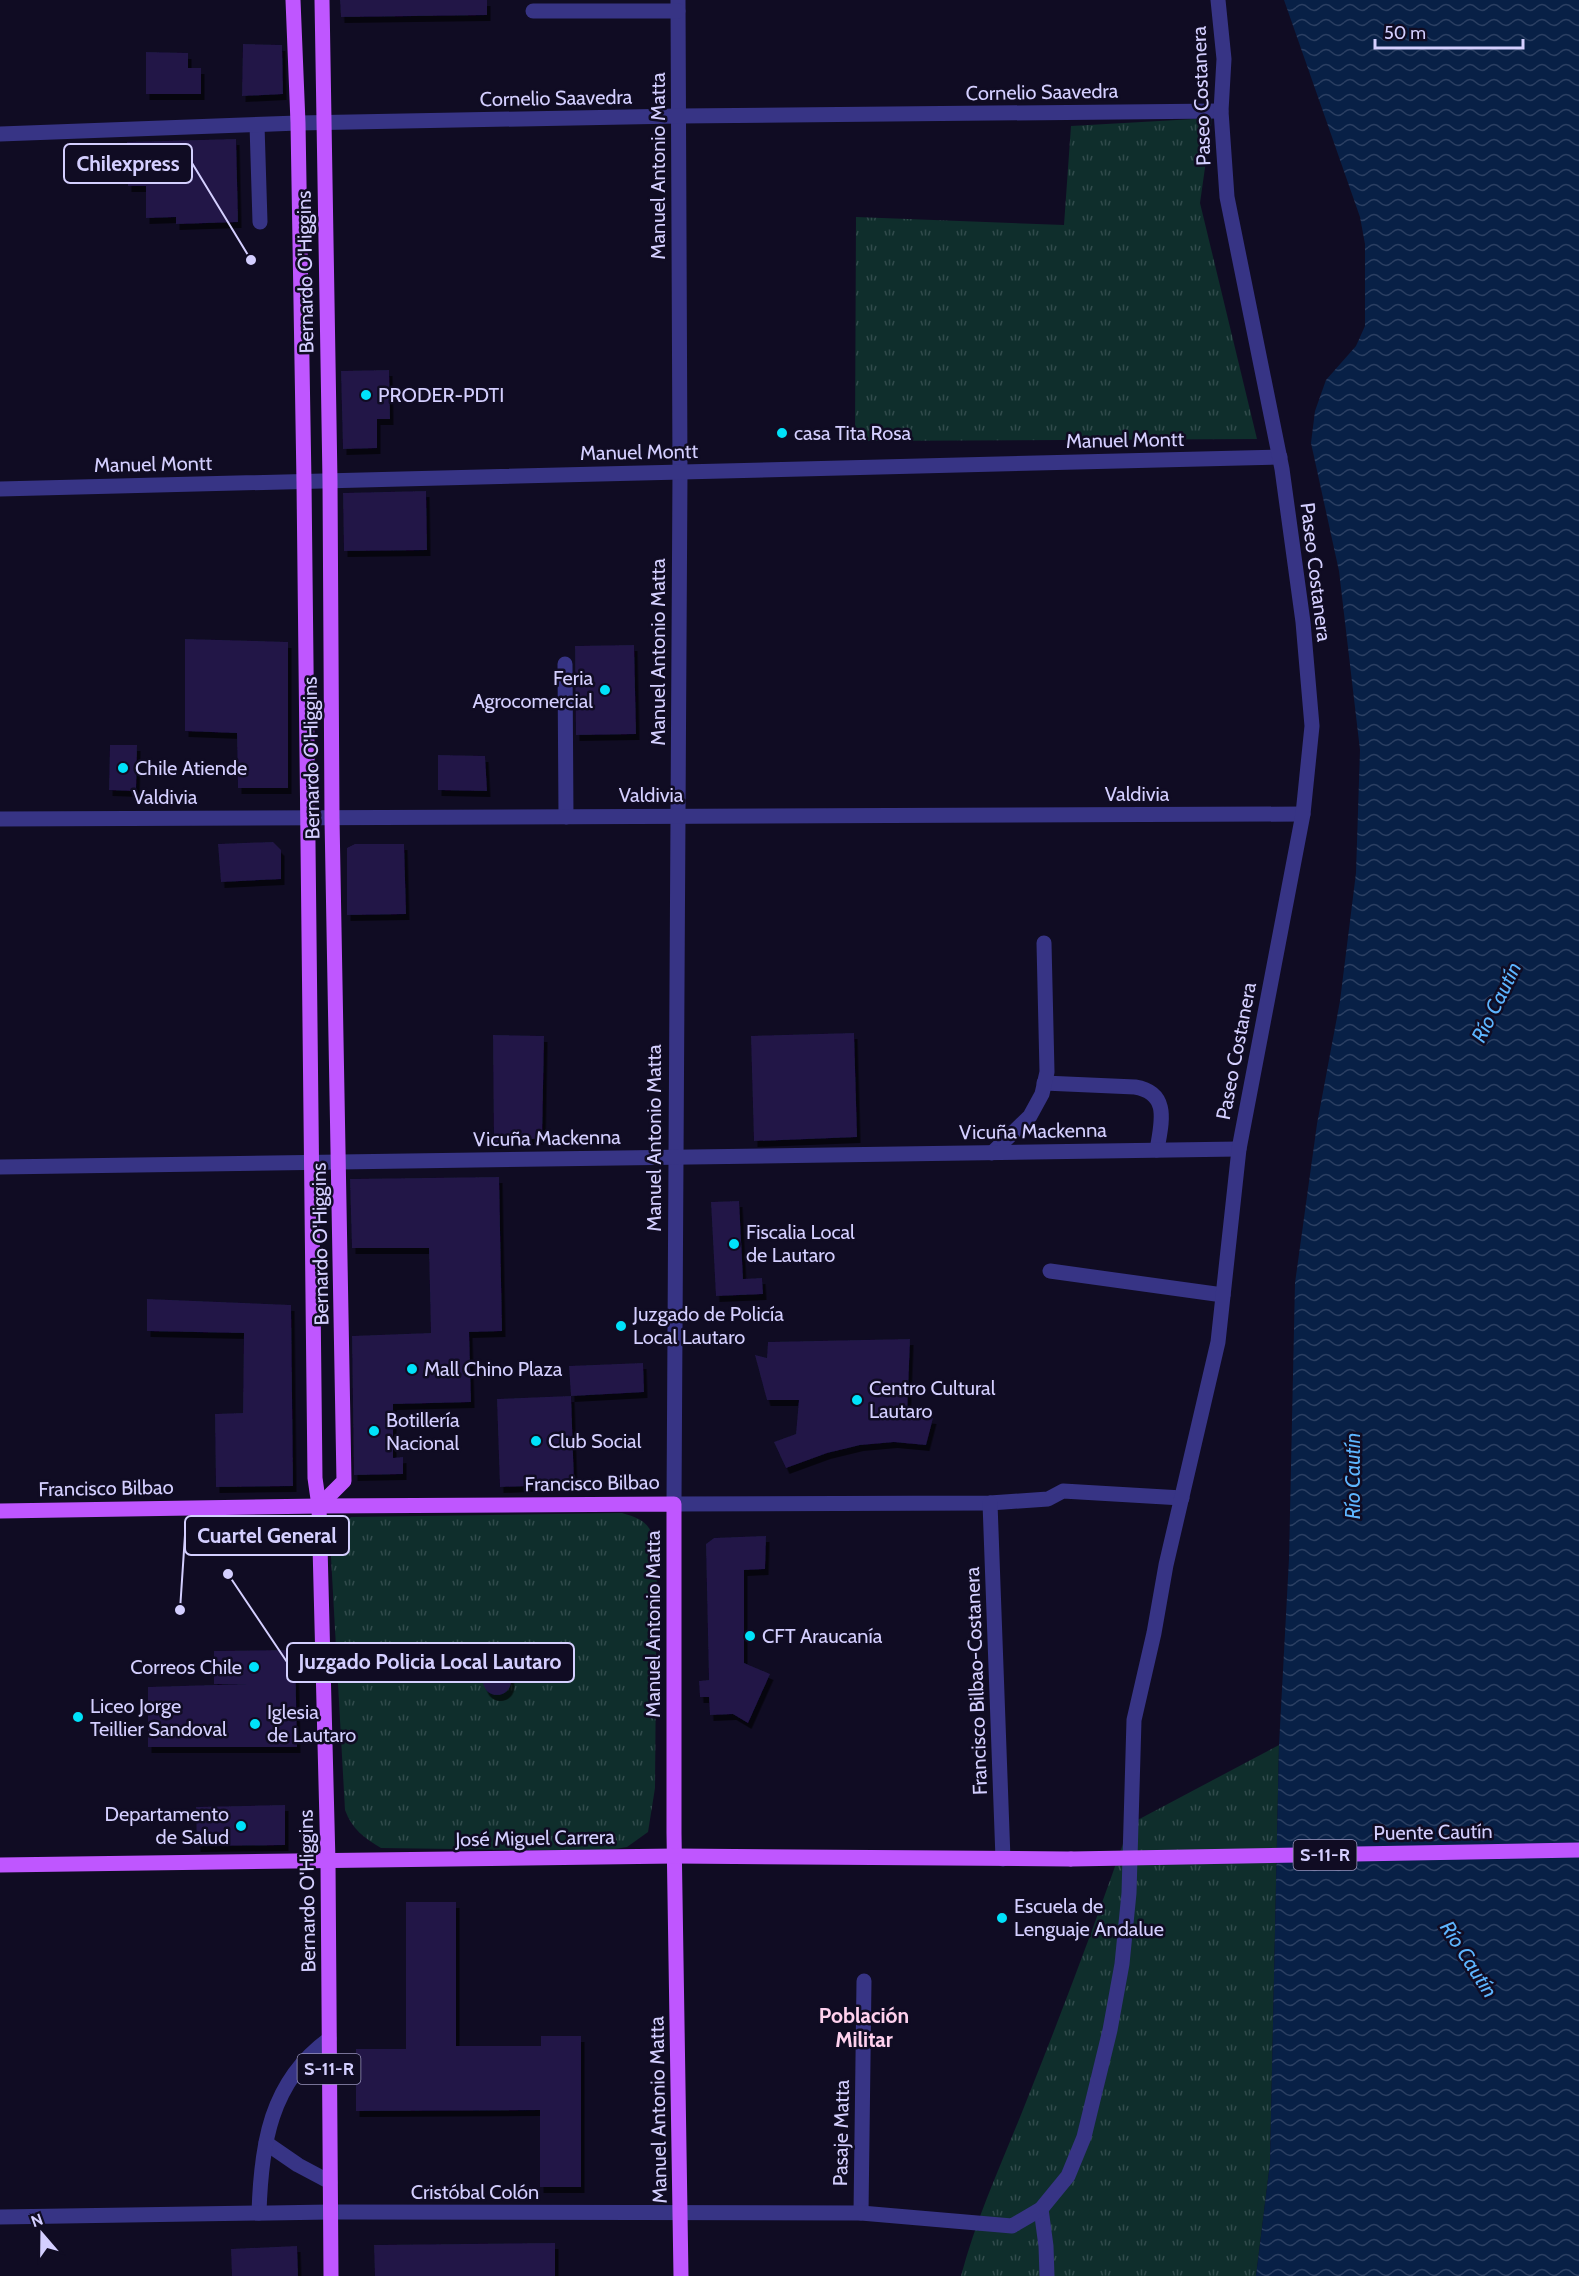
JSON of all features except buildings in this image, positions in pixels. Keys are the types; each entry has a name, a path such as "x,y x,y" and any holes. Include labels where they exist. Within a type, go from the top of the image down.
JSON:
{"main road":[{"name":"Bernardo O'Higgins","path":"293,0 298,123 304,482 315,1478 319,1506 328,1862 331,2276"},
{"name":"Bernardo O'Higgins","path":"319,1506 344,1481 332,818 330,481 322,0"},
{"name":"Francisco Bilbao","path":"0,1511 674,1503"},
{"name":"Manuel Antonio Matta","path":"674,1503 675,1856 681,2276"},
{"name":"Puente Cautín","path":"1071,1859 1579,1850"},
{"name":"José Miguel Carrera","path":"0,1865 675,1856 1071,1859"}],"street":[{"name":"Paseo Costanera","path":"1041,2209 1068,2176 1084,2137 1110,2030 1122,1964 1129,1893 1134,1720 1218,1342 1239,1149 1303,814 1312,726 1303,622 1280,457 1227,197 1221,111 1224,59 1218,0"},
{"path":"532,11 678,5"},
{"name":"Manuel Antonio Matta","path":"674,1503 680,472 678,5"},
{"name":"Cornelio Saavedra","path":"0,134 298,123 679,116 1221,111"},
{"path":"257,125 260,222"},
{"name":"Manuel Montt","path":"0,489 1280,457"},
{"path":"565,664 566,817"},
{"name":"Valdivia","path":"0,819 1303,814"},
{"path":"992,1153 1030,1116 1042,1094 1047,1061 1044,943"},
{"path":"1044,1083 1135,1088 1148,1091 1158,1100 1162,1113 1157,1150"},
{"name":"Vicuña Mackenna","path":"0,1167 1239,1149"},
{"path":"1050,1271 1223,1295"},
{"name":"Francisco Bilbao","path":"674,1503 990,1503 1048,1499 1063,1491 1182,1498"},
{"name":"Francisco Bilbao-Costanera","path":"990,1503 1003,1858"},
{"name":"Pasaje Matta","path":"861,2213 864,1981"},
{"path":"259,2213 260,2179 266,2143 270,2124 283,2089 302,2062 329,2039"},
{"path":"266,2143 298,2165 330,2182"},
{"path":"1041,2209 1047,2276"},
{"name":"Cristóbal Colón","path":"0,2217 330,2212 861,2213 1012,2226 1041,2209"}],"green space":[{"path":"1212,118 1200,203 1257,439 855,441 856,217 1064,225 1071,126"},
{"path":"622,1513 637,1518 646,1525 657,1549 655,1788 648,1832 627,1847 603,1851 381,1848 364,1837 351,1823 345,1810 331,1557 333,1539 337,1530 351,1517"},
{"path":"1279,1745 1270,2163 1256,2276 961,2276 983,2208 1068,1995 1130,1824"}],"water":[{"name":"Río Cautín","path":"1284,0 1579,0 1579,2276 1256,2276 1270,2163 1279,1745 1289,1559 1295,1283 1317,1124 1340,1001 1356,873 1360,750 1339,571 1311,443 1315,411 1326,380 1356,346 1365,326 1365,244 1360,217"}],"place":[{"name":"Chilexpress","path":"251,260"},
{"name":"PRODER-PDTI","path":"366,395"},
{"name":"casa Tita Rosa","path":"782,433"},
{"name":"Feria Agrocomercial","path":"605,690"},
{"name":"Chile Atiende","path":"123,768"},
{"name":"Fiscalia Local de Lautaro","path":"734,1244"},
{"name":"Juzgado de Policía Local Lautaro","path":"621,1326"},
{"name":"Mall Chino Plaza","path":"412,1369"},
{"name":"Centro Cultural Lautaro","path":"857,1400"},
{"name":"Botillería Nacional","path":"374,1431"},
{"name":"Club Social","path":"536,1441"},
{"name":"Juzgado Policia Local Lautaro","path":"228,1574"},
{"name":"Cuartel General","path":"180,1610"},
{"name":"CFT Araucanía","path":"750,1636"},
{"name":"Correos Chile","path":"254,1667"},
{"name":"Liceo Jorge Teillier Sandoval","path":"78,1717"},
{"name":"Iglesia de Lautaro","path":"255,1724"},
{"name":"Departamento de Salud","path":"241,1826"},
{"name":"Escuela de Lenguaje Andalue","path":"1002,1918"}],"district":[{"name":"Población Militar","path":"864,2027"}]}
